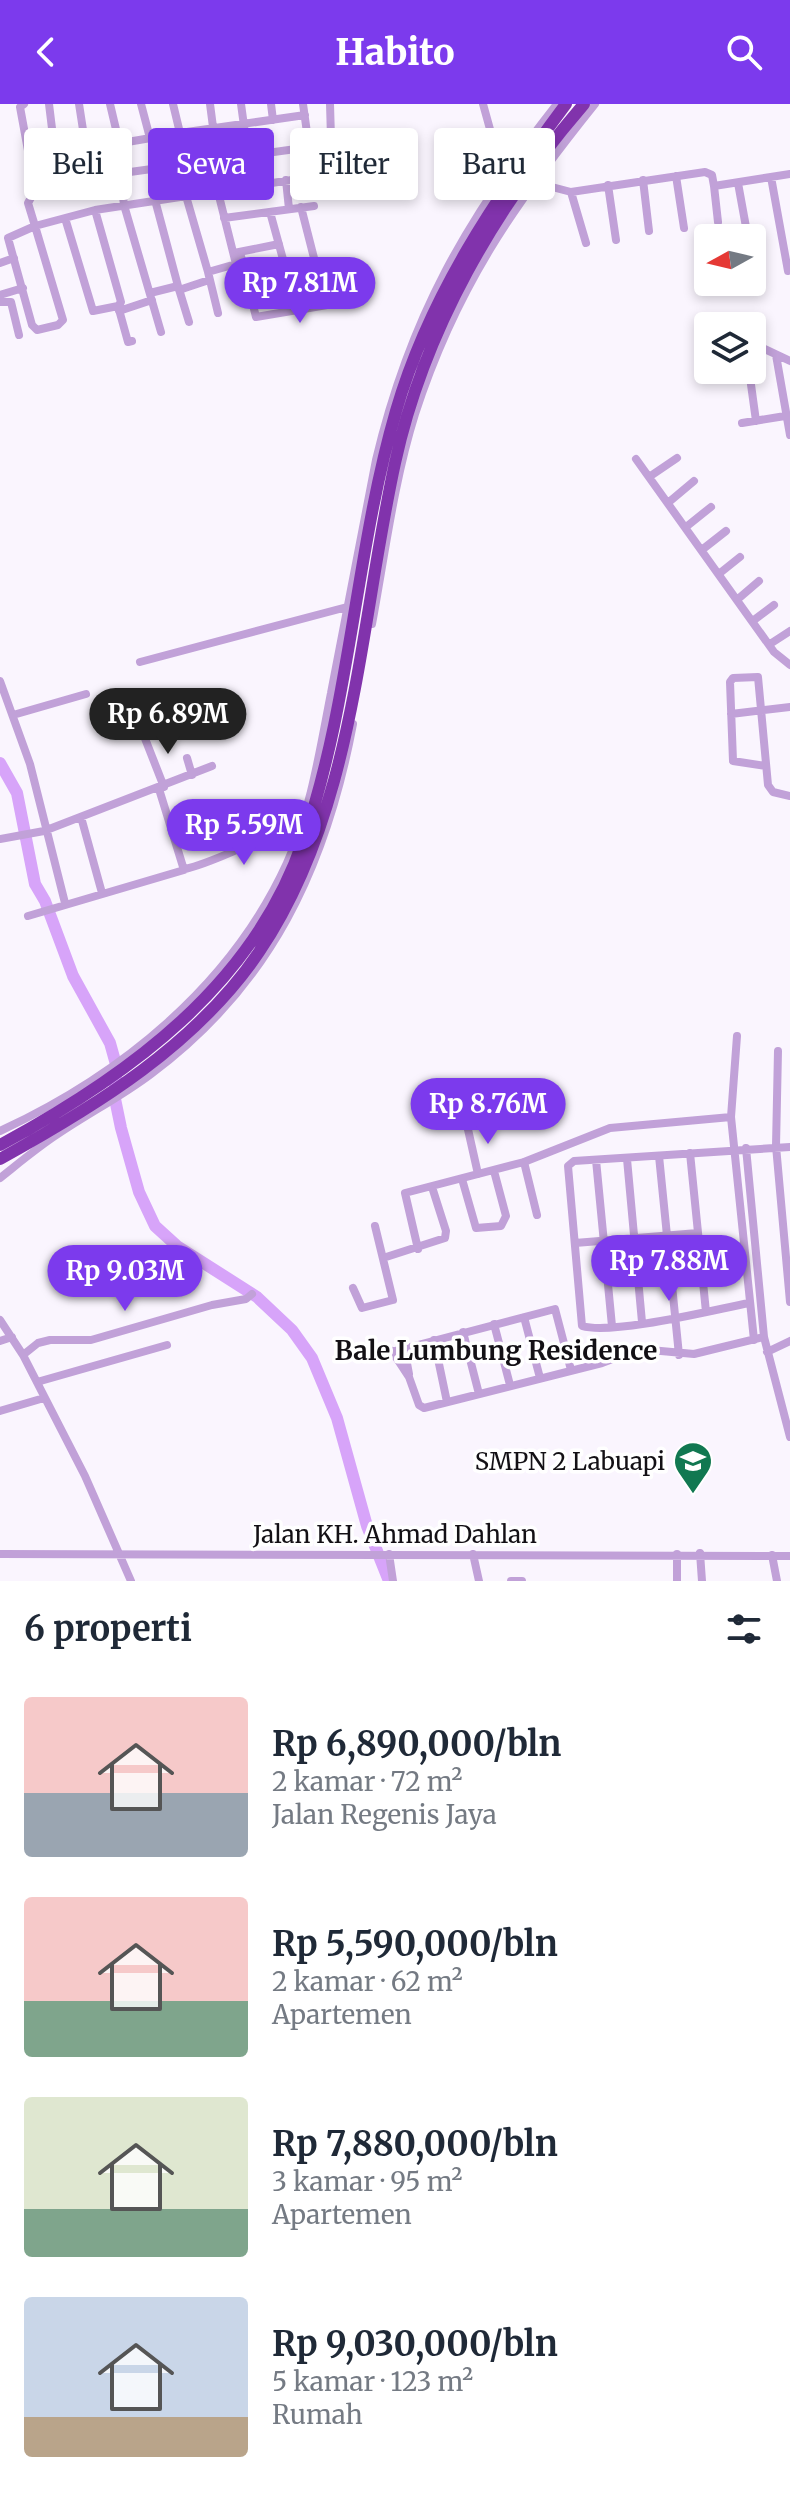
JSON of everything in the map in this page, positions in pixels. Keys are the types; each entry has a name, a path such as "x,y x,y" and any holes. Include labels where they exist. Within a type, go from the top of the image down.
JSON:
{"highway":[{"path":"0,1159 113,1083 166,1037 210,993 262,927 290,874 323,774 380,472 401,396 422,339 456,266 505,188 566,104"},
{"path":"0,1145 113,1083 149,1071 219,1002 244,972 297,887 325,816 395,461 425,363 468,270 527,177 584,104"}],"street":[{"path":"24,104 20,107 24,138"},
{"path":"49,104 52,128"},
{"path":"79,104 83,128"},
{"path":"110,104 116,128"},
{"path":"141,104 148,130"},
{"path":"173,104 179,128"},
{"path":"210,104 213,127"},
{"path":"241,104 245,128"},
{"path":"271,104 273,120"},
{"path":"303,104 307,128"},
{"path":"483,104 490,128"},
{"path":"538,128 557,104"},
{"path":"555,154 595,104"},
{"path":"331,128 333,105"},
{"path":"208,128 305,115"},
{"path":"555,188 571,192 710,173 718,222"},
{"path":"714,186 790,174"},
{"path":"676,176 684,228"},
{"path":"771,177 788,271"},
{"path":"274,182 290,179"},
{"path":"286,180 289,209"},
{"path":"643,180 649,231"},
{"path":"738,183 745,224"},
{"path":"608,185 616,240"},
{"path":"571,192 586,243"},
{"path":"29,200 28,201 35,226 62,323 35,329 9,236 35,226 95,210 155,200 189,322"},
{"path":"123,200 161,332"},
{"path":"187,200 218,313"},
{"path":"219,200 256,317 339,303"},
{"path":"0,1178 55,1136 113,1083 227,961 265,904 298,832 315,770 388,410 410,347 452,254 487,200"},
{"path":"149,1071 204,1028 252,974 277,940 319,858 341,781 414,417 465,292 522,200"},
{"path":"224,218 314,206"},
{"path":"301,207 326,305"},
{"path":"95,210 120,308"},
{"path":"270,212 297,310"},
{"path":"65,218 93,311 120,308 236,264"},
{"path":"237,253 279,244"},
{"path":"237,253 236,264 245,302"},
{"path":"0,263 14,258"},
{"path":"248,284 288,277"},
{"path":"0,295 23,288"},
{"path":"0,302 11,302 19,335"},
{"path":"766,350 790,361"},
{"path":"776,355 790,435"},
{"path":"751,384 756,421"},
{"path":"742,423 786,413"},
{"path":"649,477 677,458"},
{"path":"636,459 772,648 790,665"},
{"path":"669,502 694,481"},
{"path":"686,527 711,507"},
{"path":"703,549 726,531"},
{"path":"720,573 740,557"},
{"path":"738,599 759,581"},
{"path":"754,620 774,605"},
{"path":"140,662 347,607"},
{"path":"772,648 790,631"},
{"path":"766,766 733,761 730,680 755,675 761,709 768,785 773,792 790,796"},
{"path":"0,681 30,764 44,831 65,903"},
{"path":"13,715 86,694"},
{"path":"731,714 790,707"},
{"path":"144,736 185,869"},
{"path":"187,758 192,775"},
{"path":"0,839 44,831 212,766"},
{"path":"81,817 102,893"},
{"path":"28,916 224,858 275,834 298,832"},
{"path":"737,1036 731,1117 754,1340"},
{"path":"778,1051 776,1146 785,1213 790,1302"},
{"path":"0,1131 113,1083"},
{"path":"418,1249 403,1194 524,1162 610,1128 731,1117"},
{"path":"467,1125 478,1174"},
{"path":"749,1303 675,1318 585,1328 579,1321 568,1166 574,1161 790,1147"},
{"path":"746,1148 764,1337 790,1437"},
{"path":"690,1153 706,1312"},
{"path":"659,1156 679,1355"},
{"path":"627,1159 642,1322"},
{"path":"596,1160 612,1326"},
{"path":"524,1162 537,1215"},
{"path":"462,1179 476,1228 501,1226 506,1216 494,1171"},
{"path":"383,1258 439,1242 447,1236 432,1187"},
{"path":"353,1288 362,1308 393,1301 375,1226"},
{"path":"575,1243 698,1233"},
{"path":"23,1355 38,1343 91,1340 212,1305 246,1299 252,1294"},
{"path":"376,1356 556,1309 571,1370"},
{"path":"524,1317 540,1378"},
{"path":"0,1320 37,1382 123,1554 131,1581"},
{"path":"494,1324 510,1385"},
{"path":"463,1332 479,1394"},
{"path":"0,1341 12,1337"},
{"path":"404,1347 409,1377 420,1407 651,1348 679,1355 764,1337"},
{"path":"434,1340 447,1402"},
{"path":"767,1352 790,1341"},
{"path":"37,1382 167,1345"},
{"path":"568,1352 618,1348 632,1353"},
{"path":"392,1351 409,1377"},
{"path":"0,1411 44,1398"},
{"path":"700,1553 702,1581"},
{"name":"Jalan KH. Ahmad Dahlan","path":"0,1554 700,1553 790,1556"},
{"path":"386,1554 393,1581"},
{"path":"473,1554 479,1581"},
{"path":"677,1554 677,1581"},
{"path":"772,1555 777,1581"},
{"path":"511,1581 522,1581"}],"waterway":[{"path":"0,763 17,793 35,884 45,901 73,976 110,1043 117,1068 114,1094 121,1128 139,1192 155,1226 177,1246 257,1297 292,1330 312,1358 337,1418 367,1526 389,1581"}],"place":[{"name":"SMPN 2 Labuapi","path":"693,1495"}],"district":[{"name":"Bale Lumbung Residence","path":"496,1350"}]}
